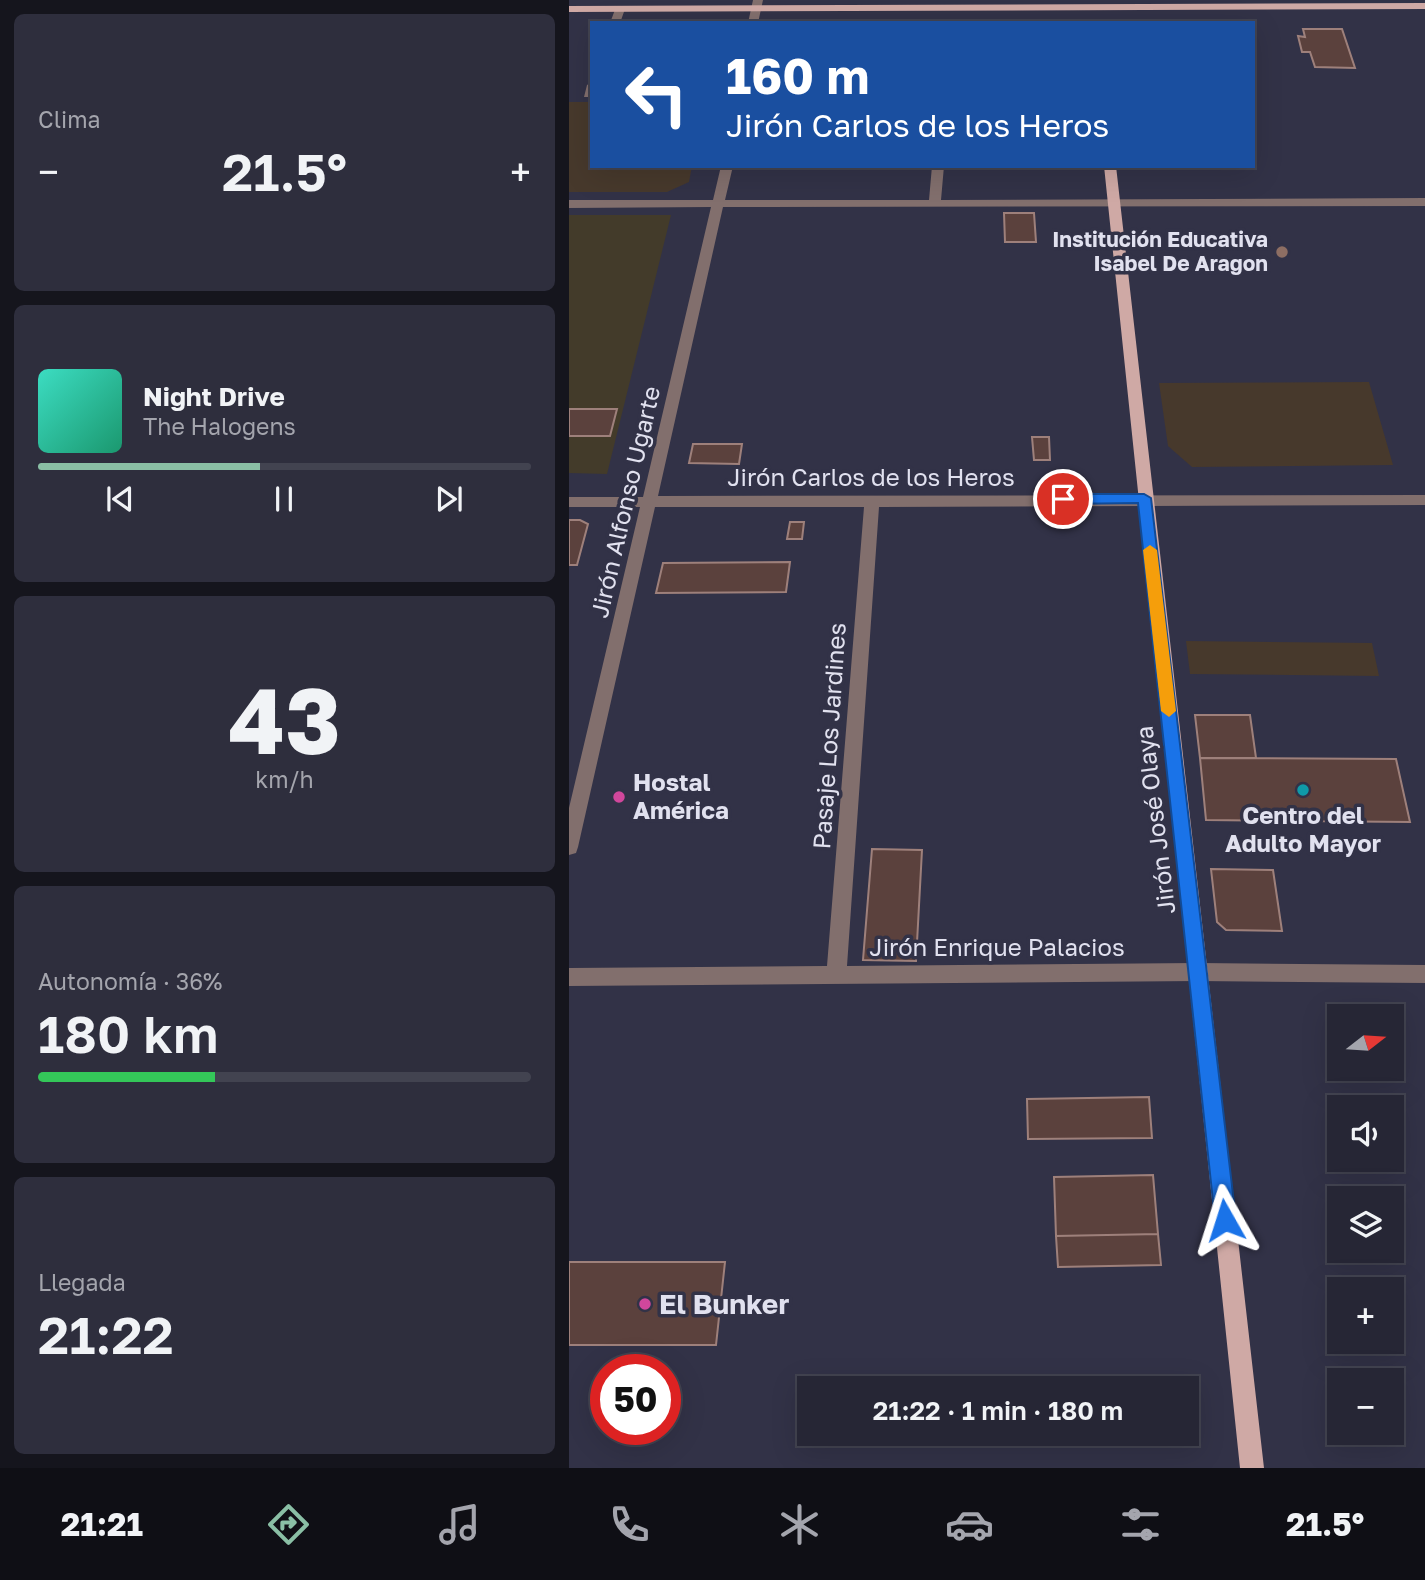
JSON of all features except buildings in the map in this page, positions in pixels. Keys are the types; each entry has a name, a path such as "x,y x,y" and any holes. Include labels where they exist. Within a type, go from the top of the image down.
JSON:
{"main road":[{"path":"569,9 593,4 620,9 757,4 1425,6"},
{"name":"Jirón José Olaya","path":"1110,168 1144,498 1252,1468"}],"street":[{"path":"616,21 620,9"},
{"name":"Jirón Alfonso Ugarte","path":"569,847 727,168"},
{"path":"935,202 938,168"},
{"path":"569,204 1425,202"},
{"name":"Jirón Carlos de los Heros","path":"569,502 1144,498 1425,500"},
{"name":"Pasaje Los Jardines","path":"836,975 872,501"},
{"name":"Jirón Enrique Palacios","path":"569,977 1198,972 1425,974"}],"shaded area":[{"path":"569,102 590,102 590,168 692,168 689,182 667,192 569,192"},
{"path":"569,215 671,215 607,474 569,473"},
{"path":"1369,382 1393,465 1192,467 1168,446 1159,383"},
{"path":"1186,641 1372,643 1379,676 1190,674"}],"slow traffic":[{"path":"1150,550 1169,711"}],"place":[{"name":"Institución Educativa Isabel De Aragon","path":"1282,252"},
{"name":"Centro del Adulto Mayor","path":"1303,790"},
{"name":"Hostal América","path":"619,797"},
{"name":"El Bunker","path":"645,1304"}],"route":[{"path":"1063,499 1144,498 1225,1220"}]}
